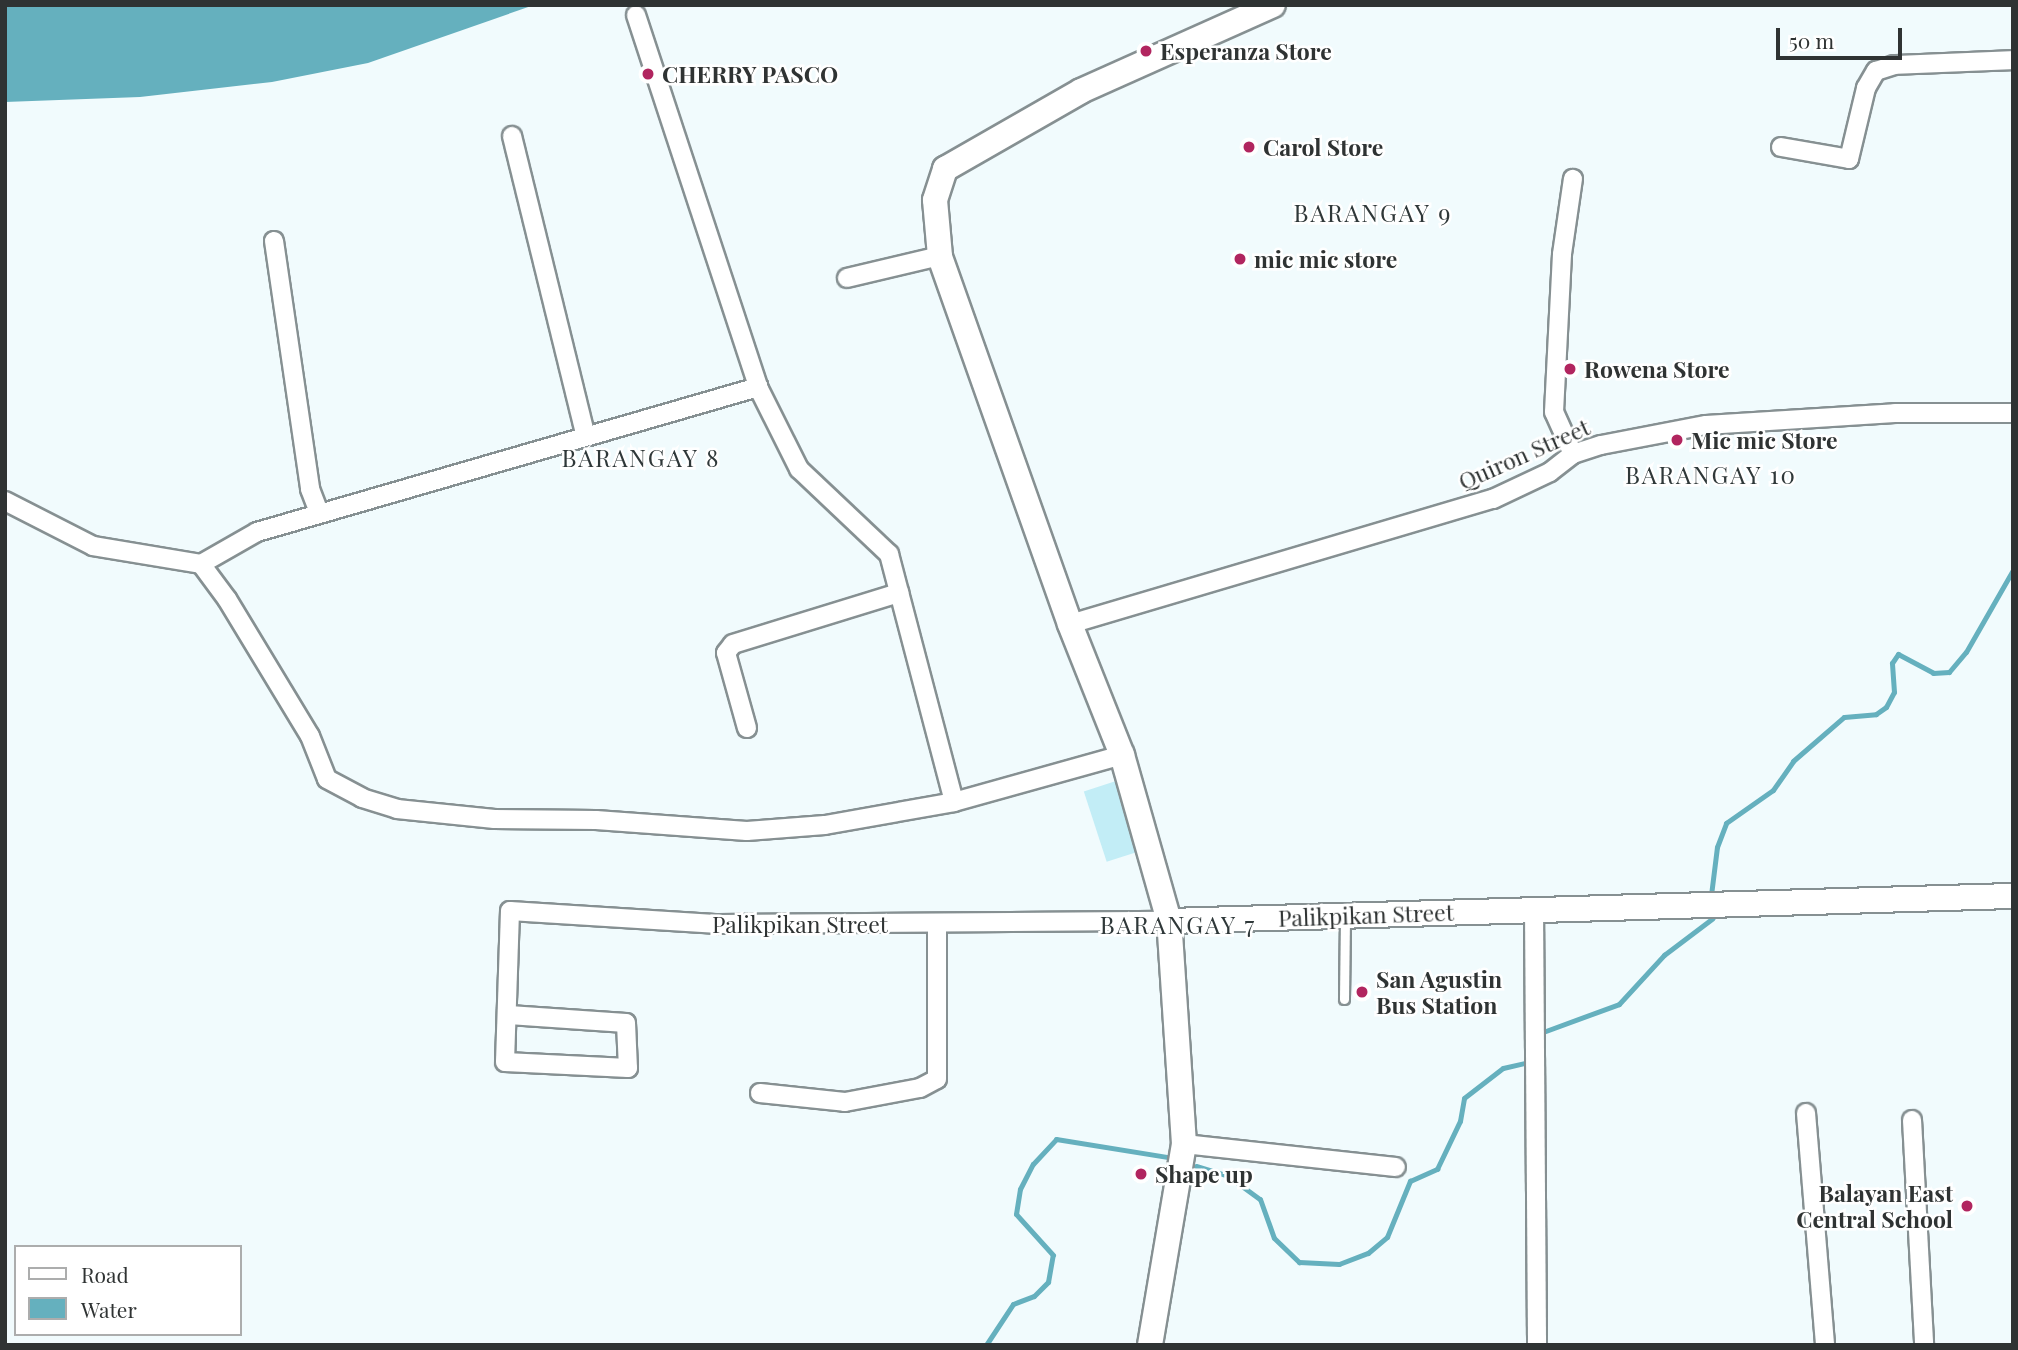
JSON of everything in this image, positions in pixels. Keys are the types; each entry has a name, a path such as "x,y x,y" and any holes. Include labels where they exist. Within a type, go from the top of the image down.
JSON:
{"street":[{"path":"1150,1345 1184,1144 1169,921 1122,755 1070,624 940,256 935,200 945,169 1080,91 1273,5"},
{"path":"636,15 758,387 799,468 889,554 954,802"},
{"path":"1781,147 1849,159 1866,88 1876,71 1885,68 2013,60"},
{"path":"512,136 585,434"},
{"path":"1573,179 1562,254 1555,412 1573,454"},
{"path":"274,241 310,489 319,513"},
{"path":"847,278 940,256"},
{"path":"5,501 93,546 201,564 257,532 585,434 758,387"},
{"name":"Quiron Street","path":"1070,624 1493,499 1550,472 1573,454 1706,425 1895,413 2013,413"},
{"path":"201,564 227,599 310,736 327,779 362,798 397,808 495,819 596,820 747,831 825,825 954,802 1122,755"},
{"path":"747,728 726,653 733,643 899,593"},
{"name":"Palikpikan Street","path":"509,1015 510,911 719,924 937,924 1169,921 2013,896"},
{"path":"1534,909 1536,1345"},
{"path":"760,1093 845,1102 920,1088 937,1079 937,924"},
{"path":"509,1015 626,1023 628,1068 505,1062 509,1015"},
{"path":"1806,1113 1825,1345"},
{"path":"1912,1120 1924,1345"},
{"path":"1184,1144 1396,1167"}],"lane":[{"path":"1344,999 1345,916"}],"shaded area":[{"path":"1119,780 1142,850 1107,862 1084,791"}],"water":[{"path":"5,5 534,5 368,63 272,82 140,97 5,102"}],"waterway":[{"path":"1711,895 1717,847 1726,823 1773,790 1793,761 1844,717 1876,714 1886,707 1894,692 1892,663 1898,654 1933,673 1949,672 1966,652 2013,570"},
{"path":"1543,1032 1619,1004 1664,955 1713,918"},
{"path":"1196,1166 1228,1176 1260,1199 1274,1238 1299,1262 1339,1264 1368,1253 1387,1237 1410,1181 1437,1169 1460,1121 1464,1098 1503,1068 1525,1063"},
{"path":"986,1345 1013,1304 1034,1296 1048,1282 1053,1255 1016,1214 1020,1189 1033,1164 1056,1139 1167,1157"}],"place":[{"name":"Esperanza Store","path":"1146,51"},
{"name":"CHERRY PASCO","path":"648,74"},
{"name":"Carol Store","path":"1249,147"},
{"name":"mic mic store","path":"1240,259"},
{"name":"Rowena Store","path":"1570,369"},
{"name":"Mic mic Store","path":"1677,440"},
{"name":"San Agustin Bus Station","path":"1362,992"},
{"name":"Shape up","path":"1141,1174"},
{"name":"Balayan East Central School","path":"1967,1206"}],"district":[{"name":"BARANGAY 9","path":"1373,213"},
{"name":"BARANGAY 8","path":"641,458"},
{"name":"BARANGAY 10","path":"1711,475"},
{"name":"BARANGAY 7","path":"1178,925"}]}
